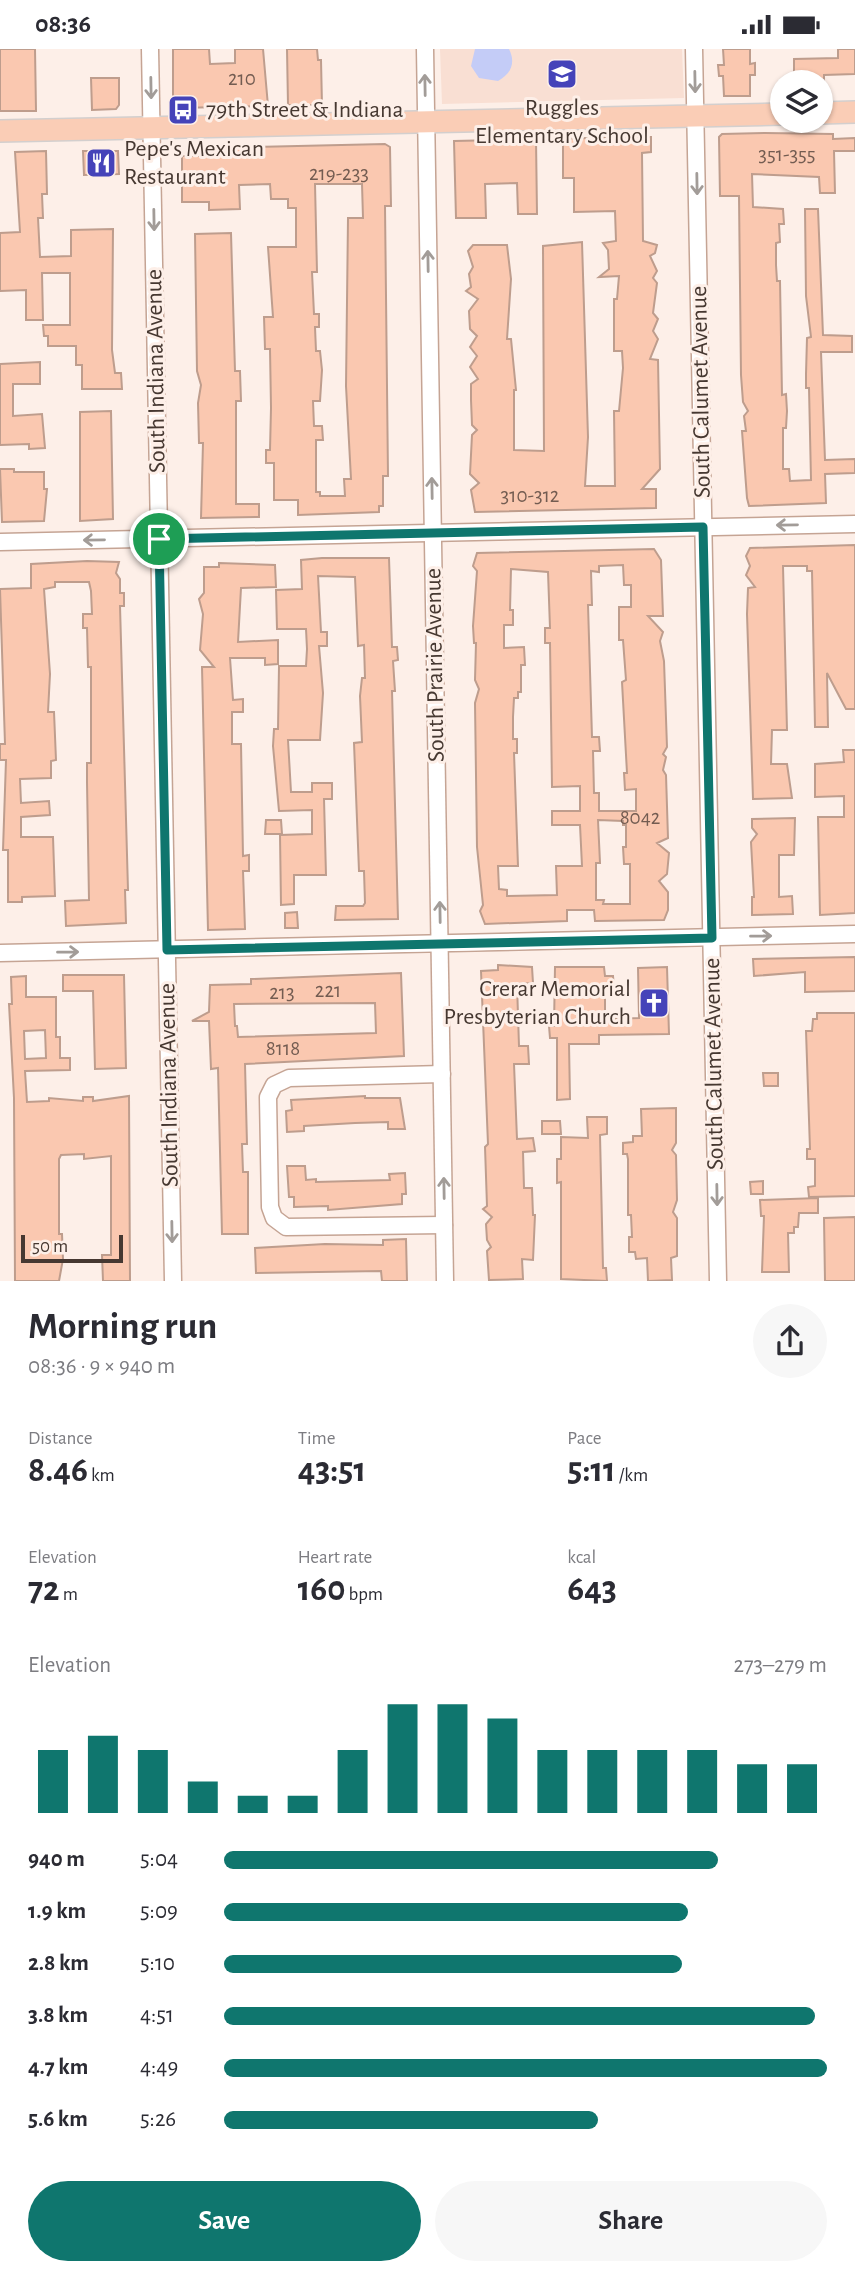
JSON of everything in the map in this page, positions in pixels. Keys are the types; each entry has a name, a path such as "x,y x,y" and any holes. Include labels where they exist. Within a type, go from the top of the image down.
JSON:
{"main road":[{"path":"833,113 855,112"},
{"path":"0,131 770,114"}],"street":[{"name":"South Indiana Avenue","path":"150,49 173,1281"},
{"name":"South Prairie Avenue","path":"425,49 445,1281"},
{"name":"South Calumet Avenue","path":"694,49 718,1281"},
{"path":"0,542 855,523"},
{"path":"0,953 855,934"},
{"path":"442,1074 289,1078 278,1082 268,1097 270,1207 274,1217 286,1227 444,1225"}],"shaded area":[{"name":"Ruggles Elementary School","path":"440,49 682,49 684,98 442,104"},
{"path":"475,49 509,49 512,63 509,71 498,81 479,78 471,66"}],"building":[{"path":"0,49 35,49 36,111 0,111"},
{"path":"173,49 209,49 210,64 235,63 235,49 263,49 268,106 177,108 173,105"},
{"path":"287,49 317,49 318,60 321,60 322,105 288,105"},
{"path":"723,49 750,49 750,64 755,63 755,75 750,75 750,96 724,96 723,76 719,76 718,65 724,65"},
{"path":"838,49 855,49 855,74 833,75 833,70 794,70 794,59 838,58"},
{"path":"91,78 119,78 119,105 116,109 92,110"},
{"path":"722,134 833,134 833,139 855,138 855,151 834,151 835,193 820,193 819,177 752,174 753,207 783,209 784,224 779,224 780,242 776,243 776,265 777,281 780,281 782,395 786,394 787,411 786,428 783,428 783,469 789,469 790,481 811,480 809,388 806,388 806,374 807,338 811,337 806,296 805,209 818,209 823,335 852,336 852,352 821,352 825,460 855,459 855,473 825,474 826,503 749,506 747,498 742,431 746,431 744,416 748,411 743,402 741,375 739,196 720,196 719,137"},
{"path":"651,137 651,152 642,153 643,241 657,245 655,253 650,256 657,271 653,278 657,283 653,313 658,319 653,331 658,339 650,359 658,360 660,469 642,489 656,489 656,508 475,512 471,490 479,483 470,474 472,435 477,430 472,425 471,384 478,379 470,367 477,356 470,347 477,336 470,329 469,311 478,299 466,291 471,287 469,274 473,267 468,251 473,245 507,245 511,279 507,339 511,339 516,390 514,450 544,451 543,246 582,242 588,437 585,486 615,486 614,411 619,411 623,368 622,351 614,351 614,299 617,299 619,276 599,277 609,269 608,250 603,243 616,241 615,211 574,212 574,178 563,178 563,139"},
{"path":"536,139 537,214 518,214 517,183 485,184 486,218 456,218 454,141"},
{"path":"385,144 390,147 391,206 385,206 388,476 383,476 383,506 379,506 379,512 298,515 298,500 274,500 274,463 266,463 266,450 270,450 271,408 270,349 265,349 264,317 273,317 268,247 296,247 296,208 288,208 288,199 271,199 270,184 239,185 240,209 209,210 209,202 182,202 182,156 208,156 208,148","holes":["315,184 362,184 363,218 348,218 346,386 351,479 344,479 345,496 320,496 320,492 316,492 316,440 323,440 322,426 314,426 313,401 320,401 322,370 320,351 316,351 315,327 319,327 319,314 314,314 312,272 317,272"]},
{"path":"46,151 47,194 42,194 43,218 38,218 40,257 71,256 71,230 113,229 112,350 115,373 121,373 122,389 82,389 82,365 76,365 76,346 48,346 48,336 44,336 43,325 70,325 70,273 42,273 43,320 26,320 26,290 0,291 0,233 20,232 15,152"},
{"name":"Pepe's Mexican Restaurant","path":"83,151 118,151 119,174 84,175"},
{"path":"231,233 235,371 240,371 241,401 236,401 236,504 259,504 259,517 201,518 203,443 199,443 198,403 201,385 197,371 195,234"},
{"path":"40,362 40,384 13,384 13,416 42,414 45,448 29,449 29,444 0,445 0,364"},
{"path":"111,411 113,519 80,521 80,412"},
{"path":"0,469 44,472 44,489 47,489 44,521 2,522"},
{"path":"855,545 855,709 846,709 827,673 828,727 815,727 812,571 807,571 807,566 783,566 787,730 772,730 771,764 787,764 792,798 753,799 747,614 748,588 755,587 746,575 750,566 746,556 750,548"},
{"path":"654,549 661,560 663,616 648,616 663,632 660,641 664,661 667,747 663,754 666,757 663,770 666,775 668,838 657,843 669,853 667,874 659,881 668,892 668,910 664,920 595,921 594,910 567,910 567,921 485,924 480,911 483,905 477,847 475,703 479,689 475,680 476,643 473,626 477,571 473,566 477,553","holes":["623,565 624,585 631,585 631,607 619,607 619,640 623,640 626,680 622,682 627,773 624,773 625,790 636,789 636,811 599,811 599,793 594,793 593,751 600,751 599,737 592,737 588,605 592,605 591,571 599,572 599,566","511,569 548,572 550,628 545,628 545,643 550,643 552,787 580,786 580,811 552,811 552,825 580,825 582,866 556,866 557,895 507,896 507,890 499,889 498,866 518,866 514,753 517,753 517,739 513,739 513,717 514,698 518,698 518,692 521,692 521,665 525,665 524,647 504,648 504,625 513,625 513,610 510,610","598,820 623,821 623,825 626,825 624,864 630,864 630,904 603,904 604,900 596,900 596,863 600,863"]},
{"path":"389,558 392,647 397,647 398,660 393,661 395,691 392,691 398,919 335,920 336,906 363,906 365,903 364,871 359,871 354,743 362,742 360,696 362,678 365,678 364,645 358,646 355,577 318,576 321,632 327,632 327,646 319,646 323,693 320,740 288,740 291,792 312,792 312,783 332,783 332,799 324,799 326,875 294,875 294,904 281,905 280,835 312,834 312,810 279,811 273,746 274,729 278,729 279,666 306,666 307,649 306,629 277,629 276,590 302,589 301,560"},
{"path":"119,562 116,573 120,579 120,593 124,593 124,606 120,606 128,890 125,890 126,923 66,926 65,901 89,900 87,763 91,763 91,667 88,667 87,628 83,628 83,614 92,614 91,591 89,582 55,582 55,587 44,589 50,674 48,712 54,712 56,760 51,761 51,778 20,779 21,803 49,801 50,815 21,817 21,837 53,837 55,896 22,897 22,902 8,902 8,850 3,850 6,760 0,760 0,744 5,744 0,589 31,588 31,564"},
{"path":"219,563 275,565 276,587 241,588 238,642 278,640 278,664 265,665 265,658 230,658 233,700 243,699 243,712 232,712 232,744 241,744 243,856 249,855 249,871 243,871 245,929 208,930 202,667 214,667 200,650 203,614 199,599 204,593 204,567 219,567"},
{"path":"843,750 855,750 855,913 820,915 818,817 844,817 844,796 815,797 815,764 844,762"},
{"path":"795,818 794,855 779,855 779,897 792,896 793,914 752,915 754,897 751,842 757,834 752,828 752,819"},
{"path":"266,820 281,820 282,834 265,834"},
{"path":"297,912 298,928 285,928 285,913"},
{"path":"855,957 855,991 805,992 805,972 754,976 753,959"},
{"path":"498,965 532,967 533,983 517,984 519,1046 528,1046 529,1064 514,1064 517,1139 533,1138 535,1151 523,1152 524,1188 532,1188 535,1215 533,1260 522,1259 523,1279 489,1280 487,1251 491,1247 487,1240 486,1224 492,1217 483,1209 487,1206 485,1147 488,1144 481,971 498,970"},
{"path":"555,967 604,967 605,976 613,976 614,987 605,988 605,1019 639,1018 638,968 667,967 669,1034 599,1035 599,1044 569,1044 570,1099 557,1100 557,1038 550,1038 549,1026 554,1026"},
{"path":"401,973 404,1056 245,1064 247,1144 242,1144 243,1172 248,1172 248,1234 222,1234 218,1068 211,1069 209,1021 192,1021 209,1012 210,985 251,984 251,979","holes":["375,1003 376,1033 238,1037 234,1004"]},
{"path":"63,975 124,975 126,1068 95,1069 93,991 63,991"},
{"path":"26,976 26,997 56,997 56,1037 60,1037 60,1058 70,1058 70,1070 25,1071 27,1102 49,1101 49,1098 83,1101 83,1097 93,1097 93,1101 129,1096 130,1281 103,1281 102,1255 111,1255 111,1156 84,1159 84,1154 61,1155 59,1159 59,1234 62,1234 63,1259 59,1281 15,1281 14,1098 9,1004 12,1004 11,977","holes":["45,1030 46,1058 25,1059 24,1031"]},
{"path":"817,1013 855,1013 855,1196 809,1197 808,1187 815,1186 815,1159 807,1159 807,1149 810,1149 806,1031 812,1031 813,1019 817,1019"},
{"path":"763,1073 778,1073 778,1086 764,1086"},
{"path":"365,1096 400,1098 405,1129 388,1129 388,1122 304,1126 304,1131 287,1132 286,1111 292,1110 291,1100"},
{"path":"676,1108 676,1143 672,1150 676,1155 677,1200 673,1212 677,1218 677,1256 671,1258 672,1280 648,1281 647,1258 636,1259 635,1252 629,1252 629,1237 632,1237 631,1215 628,1215 628,1159 627,1154 623,1154 623,1143 633,1142 633,1136 642,1136 641,1109"},
{"path":"587,1117 607,1117 607,1134 600,1135 603,1268 606,1268 607,1281 561,1279 561,1182 557,1183 557,1159 561,1159 561,1137 588,1138"},
{"path":"542,1121 560,1121 561,1134 542,1134"},
{"path":"287,1166 305,1166 306,1180 316,1179 316,1182 390,1180 389,1174 405,1173 406,1194 402,1194 402,1204 328,1210 328,1206 294,1207 294,1197 289,1197"},
{"path":"763,1181 763,1194 751,1194 750,1182"},
{"path":"818,1198 818,1213 799,1213 798,1227 794,1227 794,1233 788,1233 789,1272 762,1272 764,1216 761,1216 760,1200"},
{"path":"855,1217 855,1281 825,1281 824,1218"},
{"path":"406,1239 407,1281 382,1281 381,1271 256,1273 255,1248 325,1244 383,1245 383,1240"}],"place":[{"name":"Ruggles Elementary School","path":"562,74"},
{"name":"79th Street & Indiana","path":"183,110"},
{"name":"Pepe's Mexican Restaurant","path":"101,163"},
{"name":"Crerar Memorial Presbyterian Church","path":"654,1003"}],"route":[{"path":"703,527 712,938 167,950 159,539 703,527"}]}
